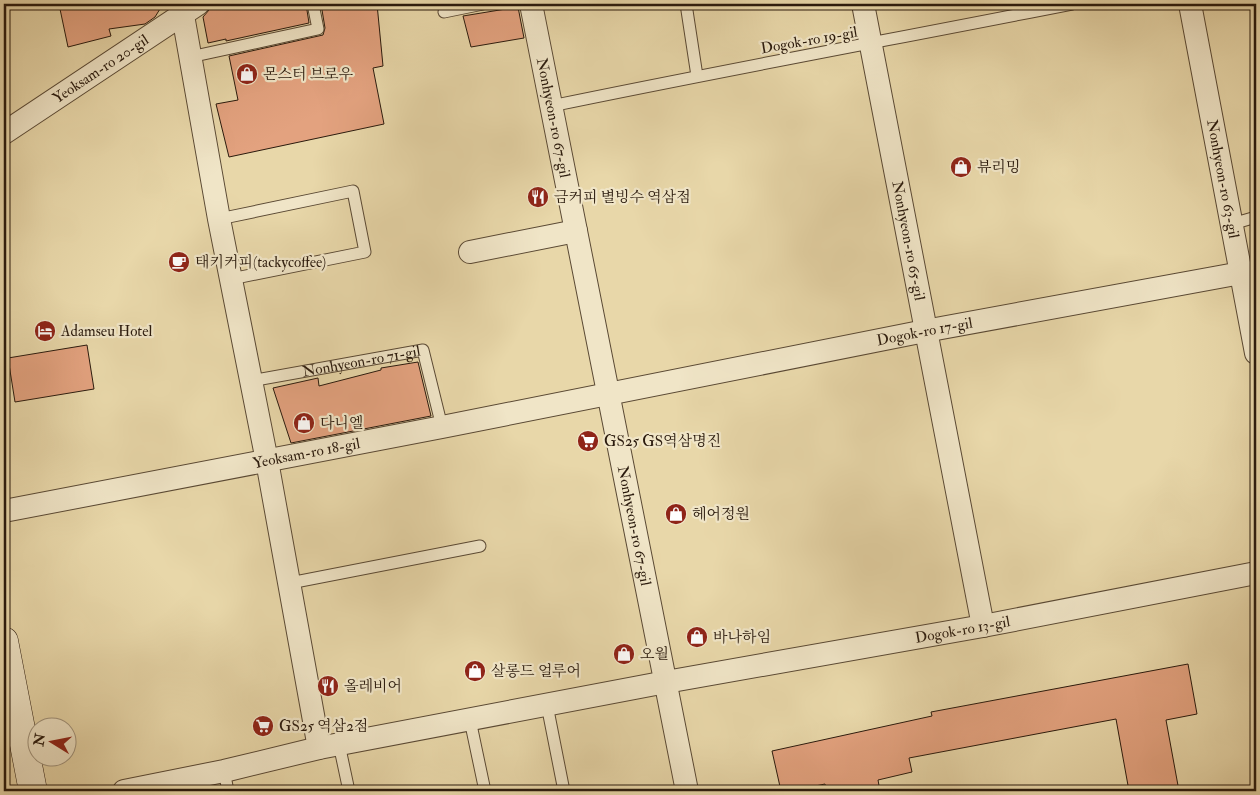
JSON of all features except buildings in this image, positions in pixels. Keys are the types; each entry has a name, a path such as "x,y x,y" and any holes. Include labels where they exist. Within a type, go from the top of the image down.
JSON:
{"main road":[{"path":"4,641 34,791"}],"street":[{"name":"Nonhyeon-ro 67-gil","path":"532,4 687,791"},
{"name":"Nonhyeon-ro 65-gil","path":"863,4 983,626"},
{"name":"Nonhyeon-ro 63-gil","path":"1190,4 1256,353"},
{"path":"187,7 190,57 219,218 290,583 329,746"},
{"name":"Yeoksam-ro 20-gil","path":"4,133 187,7"},
{"path":"470,252 576,231"},
{"name":"Dogok-ro 17-gil","path":"608,393 925,331 1241,274"},
{"name":"Yeoksam-ro 18-gil","path":"4,511 442,427 608,393"},
{"name":"Dogok-ro 13-gil","path":"124,791 226,781 329,746 666,682 983,626 1256,572"}],"lane":[{"path":"190,57 318,29 313,4"},
{"path":"444,12 483,4"},
{"path":"686,4 697,76"},
{"name":"Dogok-ro 19-gil","path":"551,106 1072,4"},
{"path":"219,218 352,191 365,252 231,279"},
{"path":"1232,224 1256,216"},
{"name":"Nonhyeon-ro 71-gil","path":"252,381 423,350 442,427"},
{"path":"290,583 480,546"},
{"path":"547,705 564,791"},
{"path":"470,720 485,791"},
{"path":"329,746 349,791"}],"place":[{"name":"몬스터 브로우","path":"247,74"},
{"name":"뷰리밍","path":"961,167"},
{"name":"금커피 별빙수 역삼점","path":"538,197"},
{"name":"태키커피(tackycoffee)","path":"179,262"},
{"name":"Adamseu Hotel","path":"45,331"},
{"name":"다니엘","path":"304,423"},
{"name":"GS25 GS역삼명진","path":"588,441"},
{"name":"헤어정원","path":"676,514"},
{"name":"바나하임","path":"697,637"},
{"name":"오월","path":"624,654"},
{"name":"살롱드 얼루어","path":"475,671"},
{"name":"올레비어","path":"328,686"},
{"name":"GS25 역삼2점","path":"263,726"}]}
